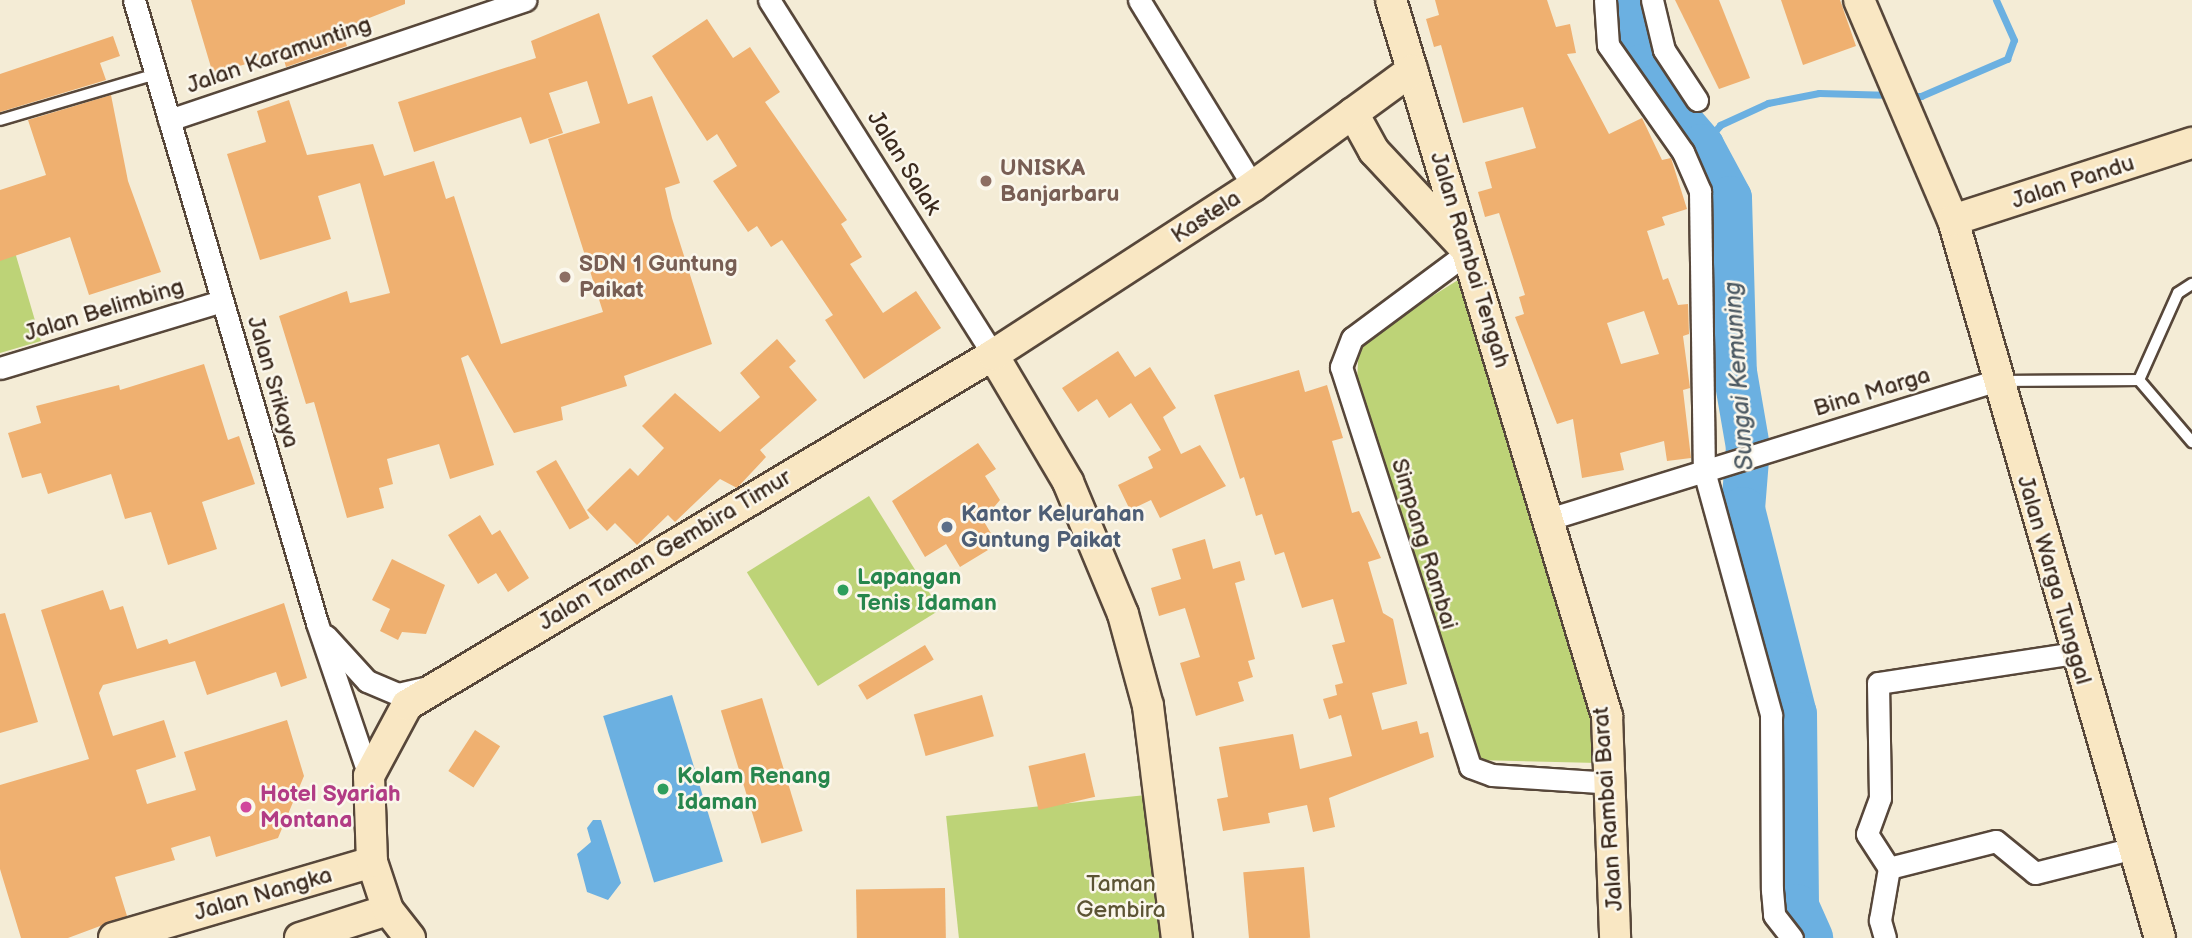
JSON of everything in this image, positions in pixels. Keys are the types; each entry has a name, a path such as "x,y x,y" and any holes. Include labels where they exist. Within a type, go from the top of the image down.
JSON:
{"street":[{"name":"Jalan Srikaya","path":"134,0 317,623 369,776"},
{"name":"Jalan Karamunting","path":"170,120 525,0"},
{"name":"Jalan Salak","path":"769,0 993,355"},
{"path":"1139,0 1253,186"},
{"name":"Jalan Rambai Tengah","path":"1391,0 1549,519"},
{"path":"1605,0 1608,45 1684,152 1700,191 1707,470 1771,715 1774,915 1792,938"},
{"path":"1652,0 1664,50 1697,100"},
{"name":"Jalan Warga Tunggal","path":"1859,0 1953,220 1995,381 2160,938"},
{"name":"Kastela","path":"993,355 1253,186 1412,70"},
{"path":"1353,113 1374,151 1468,252"},
{"name":"Jalan Pandu","path":"1953,220 2192,143"},
{"name":"Simpang Rambai","path":"1468,252 1352,338 1341,367 1470,767 1492,775 1611,783"},
{"name":"Jalan Belimbing","path":"0,368 222,301"},
{"name":"Jalan Taman Gembira Timur","path":"369,776 407,705 433,687 993,355"},
{"path":"993,355 1068,482 1123,614 1148,706 1177,938"},
{"name":"Bina Marga","path":"1707,470 1995,381"},
{"path":"1549,519 1707,470"},
{"name":"Jalan Rambai Barat","path":"1549,519 1607,716 1615,938"},
{"path":"317,623 366,681 398,694 433,687"},
{"path":"1885,938 1880,920 1889,868 1867,834 1880,798 1878,683 2075,653"},
{"path":"369,776 373,862 388,910 410,938"},
{"path":"1889,868 1996,841 2035,873 2134,848"},
{"name":"Jalan Nangka","path":"114,938 373,862"},
{"path":"300,938 388,910"}],"lane":[{"path":"0,120 156,74"},
{"path":"2139,380 2178,293 2192,284"},
{"path":"1995,381 2139,380 2192,442"}],"green space":[{"path":"0,201 41,341 0,353"},
{"path":"1466,275 1599,722 1598,763 1475,760 1357,382 1359,342"},
{"name":"Lapangan Tenis Idaman","path":"869,496 940,610 818,686 747,572"},
{"name":"Taman Gembira","path":"1146,795 1161,938 959,938 946,816"}],"water":[{"name":"Kolam Renang Idaman","path":"672,695 723,861 654,882 603,716"},
{"path":"593,820 601,820 621,883 608,900 587,892 577,854 591,842 587,828"}],"building":[{"path":"191,0 405,0 405,4 341,29 347,46 286,67 282,53 213,74"},
{"path":"1435,0 1547,0 1556,27 1570,24 1576,53 1567,54 1609,134 1642,118 1662,160 1671,158 1687,209 1662,217 1665,225 1647,231 1663,280 1668,278 1678,305 1688,304 1689,334 1683,336 1690,388 1683,390 1691,458 1667,461 1664,441 1620,453 1624,470 1582,478 1573,419 1557,424 1515,317 1524,314 1519,297 1525,295 1499,213 1485,217 1478,192 1492,188 1485,162 1536,148 1523,107 1463,123 1441,45 1434,47 1426,19 1439,15","holes":["1644,311 1659,354 1621,364 1607,323"]},
{"path":"1675,0 1719,0 1750,78 1719,89"},
{"path":"1781,0 1840,0 1856,46 1803,65"},
{"path":"599,13 628,104 652,96 680,183 665,188 672,218 712,344 624,376 627,386 561,407 563,420 514,433 468,355 461,358 494,465 450,479 439,444 387,459 393,484 379,488 384,508 347,518 314,402 306,404 279,316 347,291 350,303 390,293 360,183 318,196 331,239 260,260 227,154 266,142 257,111 289,100 307,155 373,144 384,176 434,161 446,199 454,196 501,344 603,312 548,139 600,123 587,81 549,93 563,133 530,144 521,117 414,152 398,102 536,58 531,41"},
{"path":"707,19 733,58 750,47 780,92 765,102 847,220 841,224 862,257 850,264 883,313 916,291 941,328 864,379 825,320 833,315 782,240 771,247 757,226 748,232 713,181 737,166 717,134 707,141 652,56"},
{"path":"113,36 120,56 100,63 106,80 0,112 0,74"},
{"path":"111,95 128,181 161,272 89,295 70,237 0,261 0,190 46,175 28,120"},
{"path":"777,339 796,361 789,367 817,400 760,450 766,457 737,488 720,479 675,522 668,515 637,545 615,523 607,531 587,510 630,468 638,476 664,448 642,426 675,393 720,432 760,397 740,373"},
{"path":"1118,351 1135,377 1150,367 1176,408 1163,417 1181,454 1200,445 1226,486 1160,518 1151,500 1130,510 1118,485 1153,468 1148,457 1161,450 1131,403 1109,418 1097,399 1078,412 1062,388"},
{"path":"204,364 228,440 239,436 255,484 202,502 217,549 168,565 151,512 125,519 111,474 48,494 41,473 22,478 8,433 41,423 36,406 119,385 120,390"},
{"path":"1299,370 1305,392 1327,385 1343,438 1332,441 1352,513 1359,511 1381,558 1368,562 1383,613 1393,619 1407,684 1372,693 1382,730 1417,721 1420,734 1428,732 1434,757 1329,798 1335,827 1313,832 1307,805 1268,813 1270,823 1223,831 1217,799 1228,797 1219,747 1293,734 1300,769 1352,756 1341,715 1329,719 1323,699 1337,695 1335,685 1343,683 1332,645 1345,642 1333,599 1302,608 1284,552 1275,555 1262,514 1256,516 1244,477 1240,479 1214,395"},
{"name":"Kantor Kelurahan Guntung Paikat","path":"978,443 996,469 985,476 1000,500 983,520 992,535 983,541 988,550 960,567 946,544 925,557 892,501"},
{"path":"556,460 590,518 570,530 536,472"},
{"path":"480,515 492,535 500,530 529,578 508,592 496,573 478,584 448,535"},
{"path":"1205,539 1213,569 1240,561 1245,580 1235,583 1255,659 1248,661 1253,677 1238,682 1244,701 1196,716 1180,663 1200,657 1185,608 1159,616 1151,588 1181,579 1172,549"},
{"path":"392,559 445,585 426,634 402,632 398,640 380,631 390,609 372,600"},
{"path":"103,590 110,610 123,606 137,649 167,639 169,644 284,603 307,678 281,687 276,672 207,695 195,661 103,685 99,693 113,736 164,720 176,757 136,770 147,804 196,790 184,752 287,720 304,776 278,838 216,857 210,836 171,848 175,860 115,877 127,916 68,938 21,938 0,869 0,785 89,759 41,610"},
{"path":"5,613 38,722 0,733 0,614"},
{"path":"925,645 934,660 867,700 858,685"},
{"path":"982,695 994,736 926,756 914,715"},
{"path":"762,698 803,831 762,843 721,711"},
{"path":"475,730 500,746 473,787 448,771"},
{"path":"1085,753 1095,797 1039,810 1028,766"},
{"path":"1304,867 1310,938 1249,938 1243,872"},
{"path":"945,888 946,938 857,938 856,890"}],"waterway":[{"name":"Sungai Kemuning","path":"1637,0 1642,66 1652,88 1702,146 1730,198 1735,372 1748,447 1743,509 1795,714 1797,906 1811,938"},
{"path":"1908,96 1921,96 2007,59 2014,40 1996,0"},
{"path":"1702,146 1720,125 1768,103 1819,93 1893,95"}],"place":[{"name":"UNISKA Banjarbaru","path":"986,181"},
{"name":"SDN 1 Guntung Paikat","path":"565,277"},
{"name":"Kantor Kelurahan Guntung Paikat","path":"947,527"},
{"name":"Lapangan Tenis Idaman","path":"843,590"},
{"name":"Kolam Renang Idaman","path":"663,789"},
{"name":"Hotel Syariah Montana","path":"246,807"}]}
